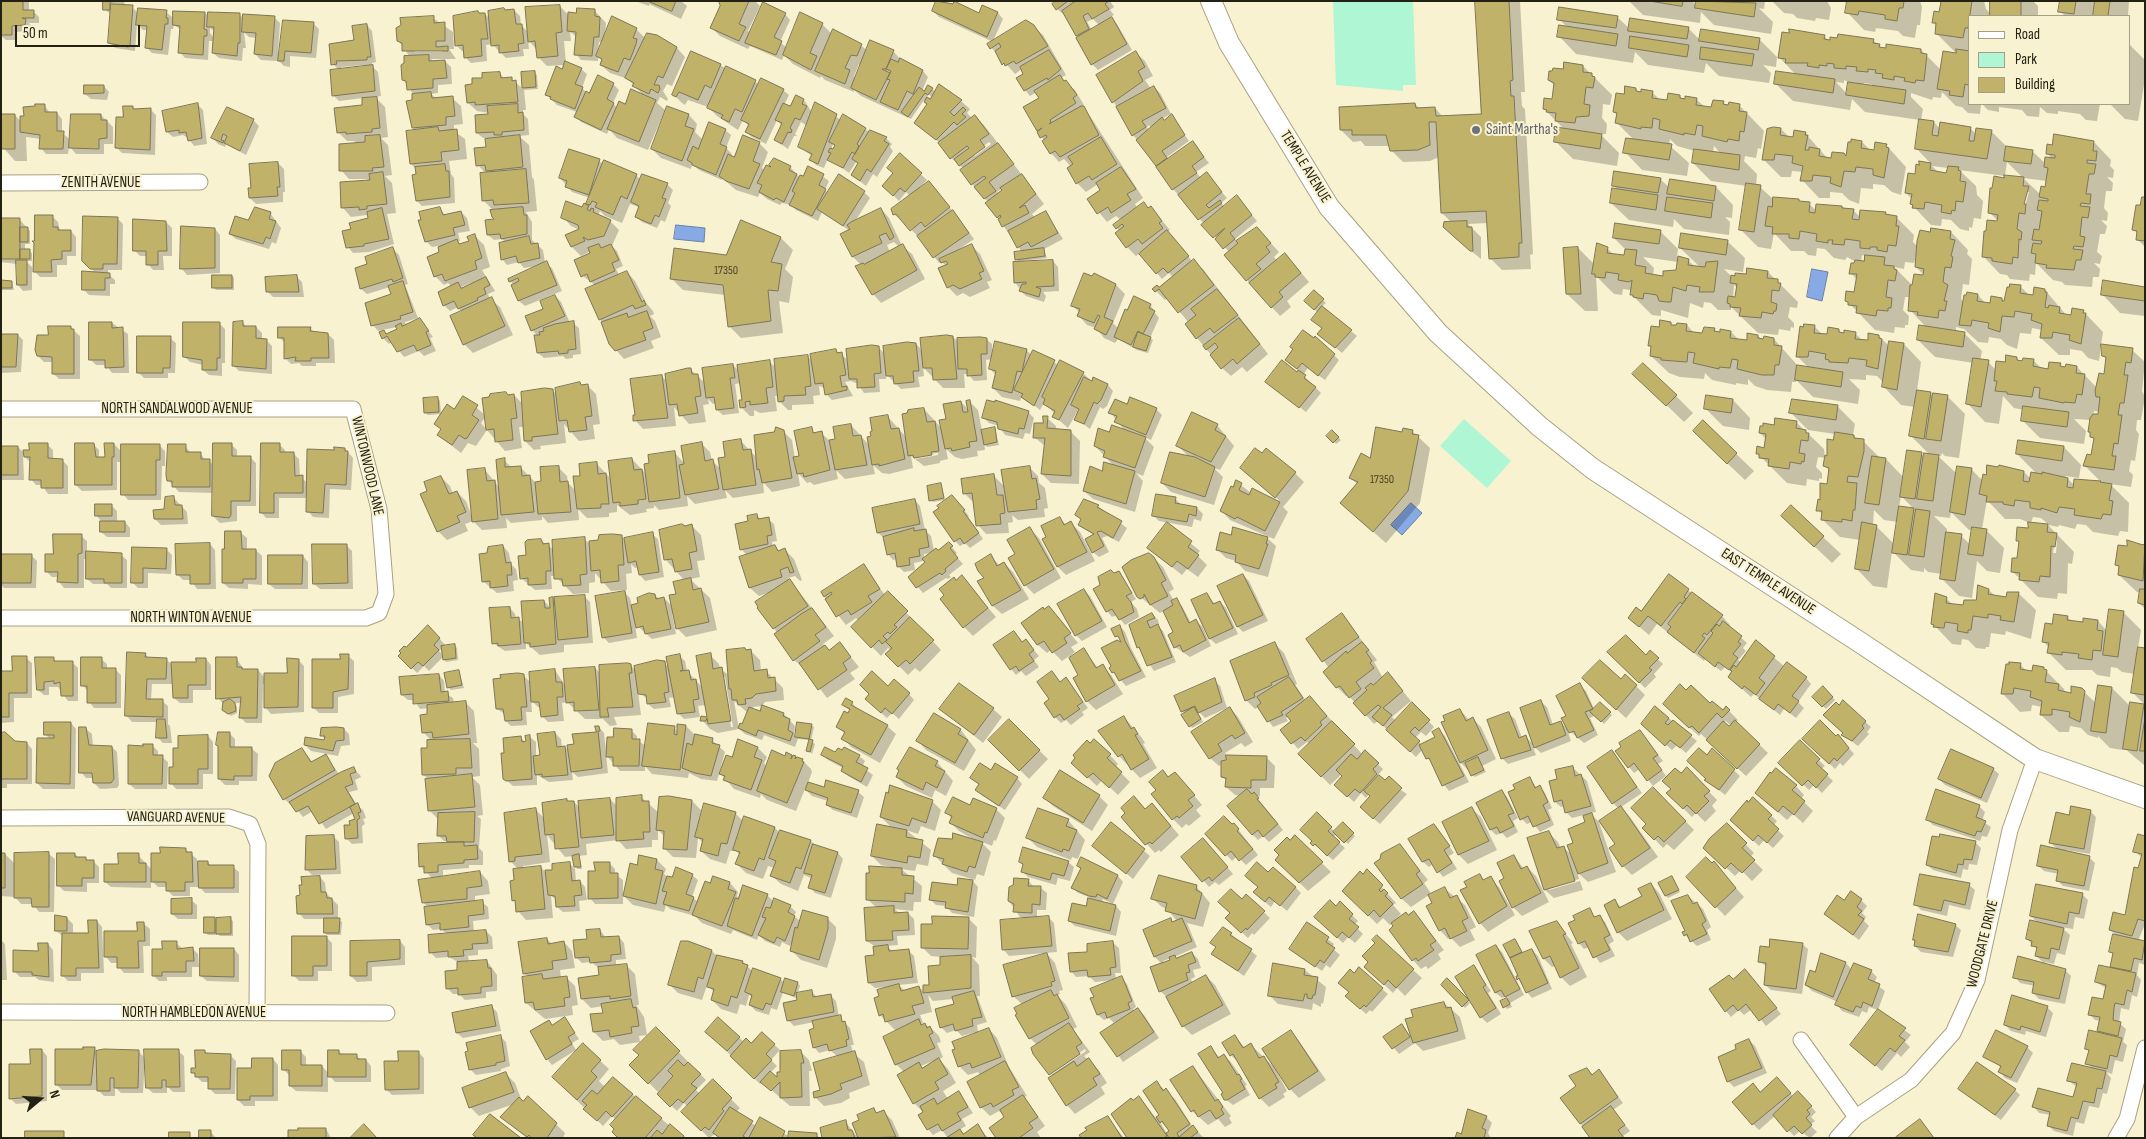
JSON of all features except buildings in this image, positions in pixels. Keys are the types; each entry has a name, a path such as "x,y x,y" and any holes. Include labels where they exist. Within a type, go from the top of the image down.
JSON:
{"main road":[{"name":"TEMPLE AVENUE","path":"1211,1 1229,43 1329,207 1423,316"},
{"name":"EAST TEMPLE AVENUE","path":"1423,316 1438,333 1539,426 1594,469 1862,643 2035,759 2145,798"}],"street":[{"name":"ZENITH AVENUE","path":"1,183 200,182"},
{"name":"NORTH SANDALWOOD AVENUE","path":"1,409 353,408"},
{"name":"WINTONWOOD LANE","path":"353,408 378,509 386,594 379,613"},
{"name":"NORTH WINTON AVENUE","path":"1,618 366,618 379,613"},
{"name":"WOODGATE DRIVE","path":"1837,1138 1856,1118 1911,1080 1953,1033 1977,980 2010,830 2035,759"},
{"name":"VANGUARD AVENUE","path":"1,818 229,817 250,824 258,844 257,1013"},
{"name":"NORTH HAMBLEDON AVENUE","path":"1,1012 387,1013"},
{"path":"1801,1040 1856,1118"},
{"path":"2116,1138 2127,1119 2145,1048"}],"green space":[{"path":"1413,1 1416,85 1403,85 1403,91 1336,85 1333,2"},
{"path":"1464,419 1511,461 1487,488 1440,446"}],"water":[{"path":"676,225 705,228 704,242 674,239"},
{"path":"1812,269 1828,272 1822,301 1807,297"},
{"path":"1411,503 1422,513 1402,535 1391,525"}],"place":[{"name":"Saint Martha's","path":"1476,130"}]}
